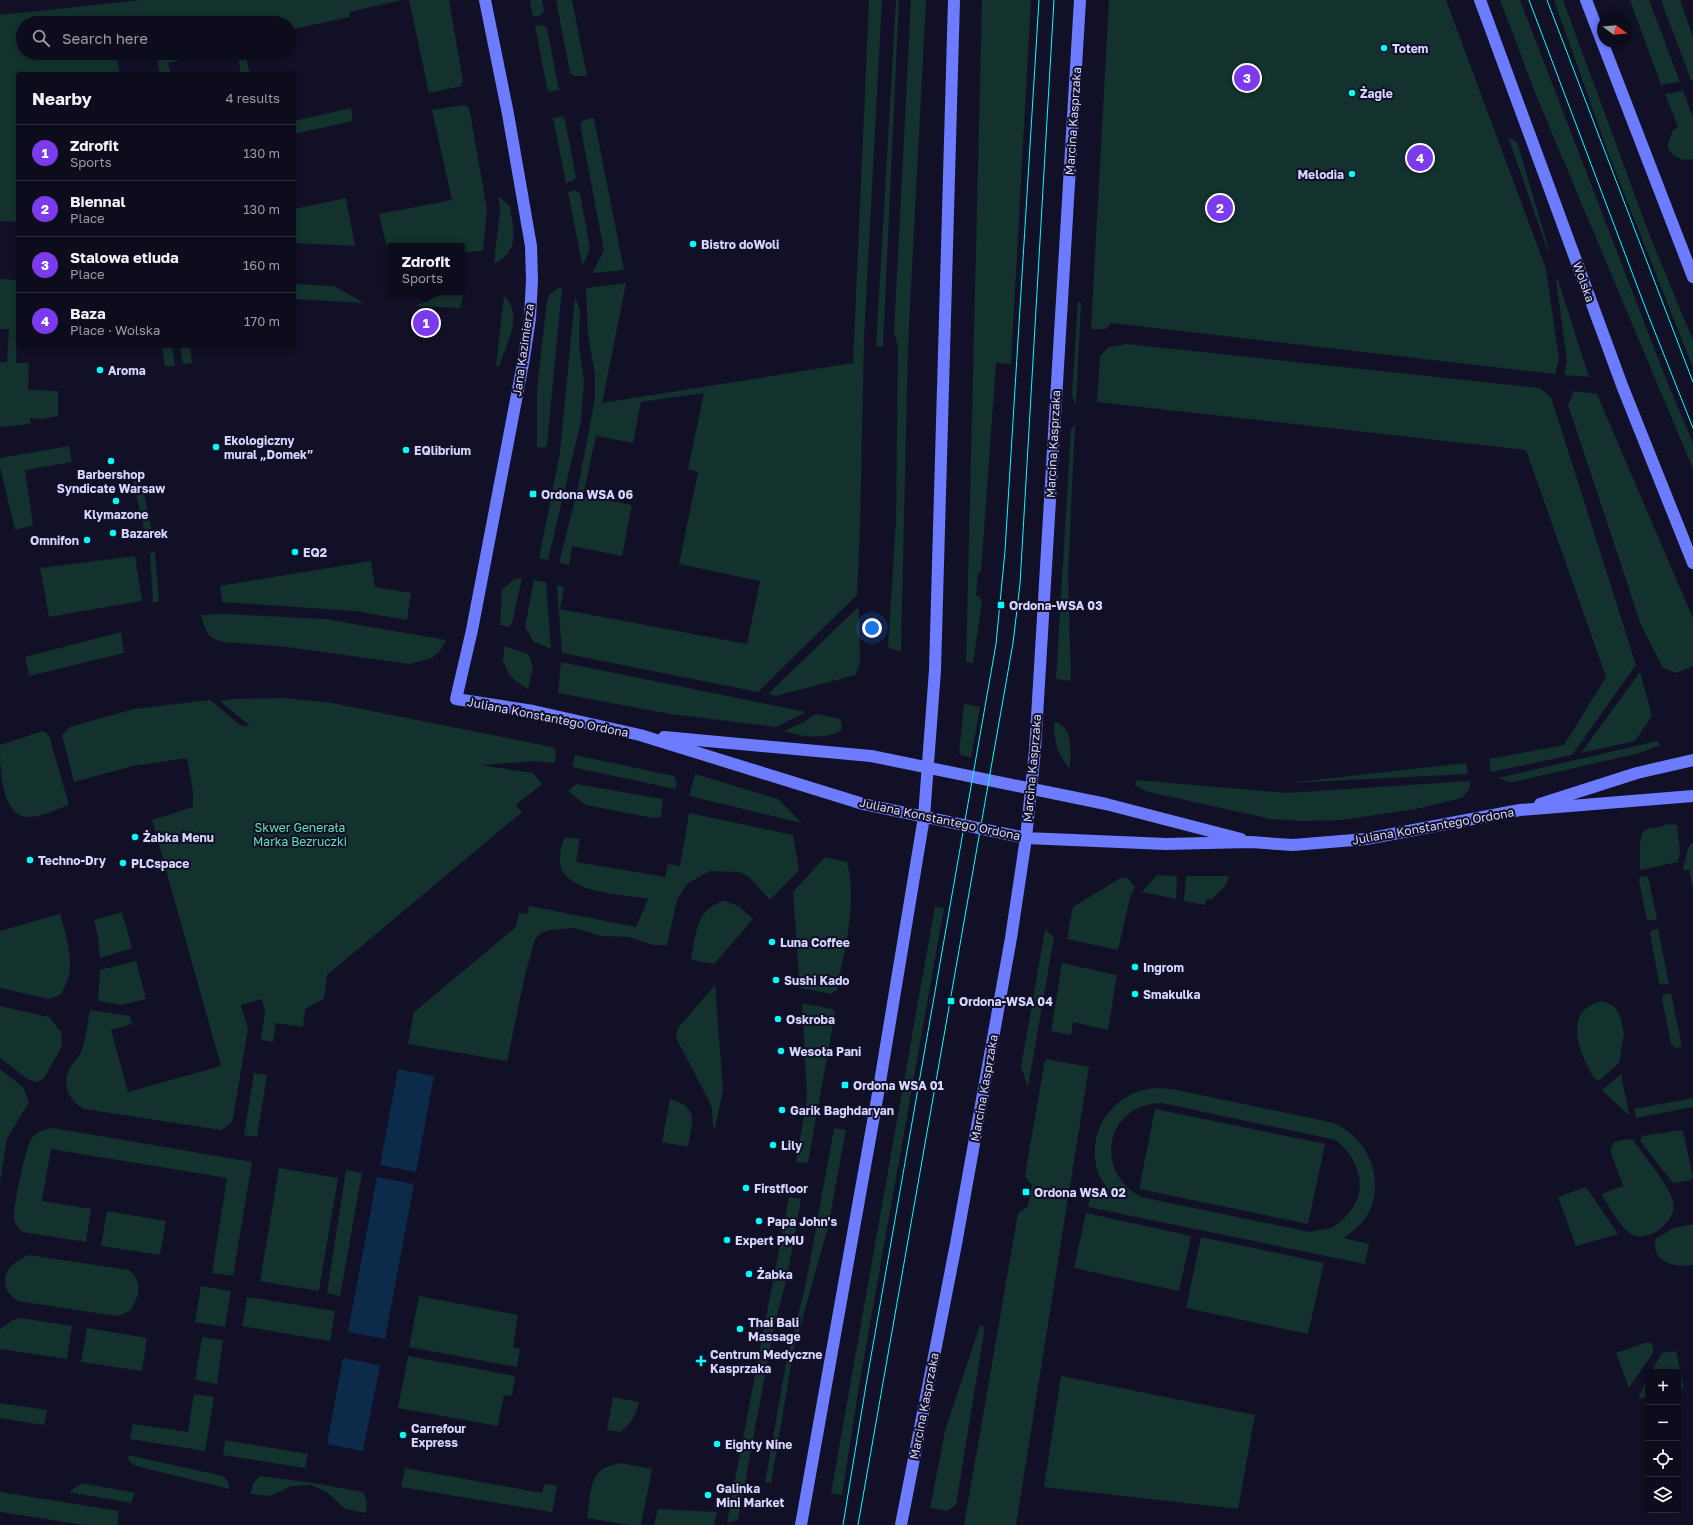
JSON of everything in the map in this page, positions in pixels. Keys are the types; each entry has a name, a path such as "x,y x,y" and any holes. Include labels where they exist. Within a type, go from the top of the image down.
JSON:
{"main road":[{"name":"Jana Kazimierza","path":"456,698 472,630 510,436 530,318 532,280 531,246 508,114 485,0"},
{"path":"801,1525 879,1088 924,817 929,767 935,670 954,0"},
{"name":"Marcina Kasprzaka","path":"901,1525 967,1186 1011,938 1026,838 1031,788 1080,0"},
{"name":"Wolska","path":"1480,0 1623,388 1693,563"},
{"path":"1586,0 1693,277"},
{"name":"Juliana Konstantego Ordona","path":"456,698 533,712 640,735 864,804 1026,838 1166,844 1250,842 1293,845 1366,839 1520,810 1693,796"},
{"name":"Juliana Konstantego Ordona","path":"640,735 871,756 1117,806 1250,842"},
{"name":"Juliana Konstantego Ordona","path":"1520,810 1637,773 1693,760"}],"green space":[{"path":"141,0 402,0 349,12 350,17 296,29 296,16 16,16 16,60 117,60 120,72 16,72 16,222 0,221 0,15"},
{"path":"409,0 449,0 463,81 461,86 429,93"},
{"path":"530,0 542,0 544,11 541,15 533,17"},
{"path":"556,0 572,0 587,76 574,76 570,73"},
{"path":"869,0 882,0 864,338 857,595 758,692 562,653 557,585 564,587 560,609 747,644 760,581 679,564 698,472 688,469 704,393 641,402 633,443 596,436 583,496 632,505 622,556 572,546 569,565 559,563 578,488 595,398 595,374 588,335 586,288 626,283 602,403 853,363"},
{"path":"896,0 899,0 883,346 876,347"},
{"path":"911,0 926,0 908,347 901,651 888,648 896,520 898,347 894,333"},
{"path":"982,0 1031,0 1011,364 996,363 981,572 978,572 976,596 979,596 982,602 973,663 966,662"},
{"path":"1109,0 1446,0 1546,269 1559,359 1555,374 1111,323 1106,329 1091,329"},
{"path":"1500,0 1520,0 1666,379 1693,443 1693,469 1536,95"},
{"path":"1554,0 1563,0 1651,239 1693,340 1693,368 1609,155"},
{"path":"1630,0 1649,0 1680,82 1661,85"},
{"path":"1661,0 1680,0 1693,37 1693,80 1691,80"},
{"path":"543,25 547,28 559,90 548,92 535,26"},
{"path":"157,60 182,60 168,63 170,72 160,72"},
{"path":"238,60 247,60 250,72 241,72"},
{"path":"1683,91 1693,117 1693,159 1689,160 1678,158 1669,151 1667,147 1673,130 1678,127 1665,94"},
{"path":"464,105 469,107 487,209 483,251 465,252 465,243 387,243 387,248 379,214 452,200 432,110"},
{"path":"351,108 353,121 296,134 296,121"},
{"path":"564,116 576,177 573,181 566,183 553,118"},
{"path":"594,118 624,270 592,273 604,251 580,124 583,120"},
{"path":"1508,137 1517,142 1550,257"},
{"path":"575,190 580,193 590,249 584,263 582,264 568,192"},
{"path":"498,196 510,206 513,239 512,247 508,253 503,259 494,263 500,210"},
{"path":"346,198 355,246 296,243 296,209"},
{"path":"0,279 16,280 16,363 29,363 28,390 58,391 58,416 41,419 30,418 31,424 0,427 0,362 7,362 9,329 0,329"},
{"path":"1556,280 1558,280 1589,377 1564,375 1567,361"},
{"path":"296,284 334,286 364,303 296,299"},
{"path":"558,288 562,288 547,445 544,448 537,447 537,389 547,300 549,295"},
{"path":"440,295 463,295 460,308 415,306"},
{"path":"504,296 510,304 513,312 512,330 499,366 496,366"},
{"path":"575,296 580,310 579,346 584,381 581,421 548,560 539,558 560,452"},
{"path":"1078,302 1081,302 1076,405 1072,393"},
{"path":"1127,344 1540,388 1551,397 1636,665 1572,755 1491,772 1489,759 1564,745 1606,677 1526,450 1097,402 1100,356 1109,347"},
{"path":"162,348 172,348 175,366 165,366"},
{"path":"180,348 190,348 192,363 183,364"},
{"path":"1574,391 1597,394 1693,618 1693,666 1676,673 1663,668 1641,625 1568,405"},
{"path":"1075,425 1068,574 1071,681 1056,679 1071,429"},
{"path":"69,446 72,462 25,470 33,525 15,530 0,467 0,458"},
{"path":"139,469 153,538 146,539 131,471"},
{"path":"155,552 159,601 153,603 150,553"},
{"path":"135,556 142,601 49,617 40,568"},
{"path":"371,561 375,587 411,593 407,620 355,611 222,602 220,586"},
{"path":"522,578 512,623 508,627 500,625 502,590 514,579"},
{"path":"534,580 546,582 551,649 534,642 525,627"},
{"path":"856,609 859,609 860,663 855,675 776,696 768,694"},
{"path":"223,614 325,619 446,640 440,651 432,658 409,664 287,647 223,642 213,638 207,633 201,615"},
{"path":"121,632 124,653 29,676 25,657"},
{"path":"504,646 528,654 533,667 528,689 514,680 509,673 502,658 504,657"},
{"path":"561,662 806,712 776,727 670,714 558,693"},
{"path":"1640,672 1652,716 1635,741 1581,753"},
{"name":"Skwer Generała Marka Bezruczki","path":"285,698 332,703 552,747 556,751 555,763 536,761 481,765 533,773 542,784 516,805 522,812 327,975 324,999 305,1009 303,1027 276,1023 273,1042 261,1040 265,1012 262,999 241,1005 248,1029 231,1123 221,1130 84,1109 71,1097 68,1092 66,1080 70,1068 83,1047 90,1010 130,1016 132,1024 111,1030 128,1092 221,1066 152,820 193,807 193,792 187,758 133,766 74,782 62,735 70,727 134,709 210,700 240,725 250,726 220,701 234,699"},
{"path":"964,704 980,707 971,758 959,754"},
{"path":"816,714 840,719 842,725 841,731 827,736 812,737 784,731 804,722"},
{"path":"1054,722 1061,725 1068,735 1070,741 1070,769 1059,753"},
{"path":"43,731 49,735 69,805 43,815 27,817 18,814 11,807 3,788 0,765 0,745"},
{"path":"1657,741 1660,745 1640,753 1513,782 1508,782 1498,778"},
{"path":"575,755 674,776 677,782 675,789 572,767"},
{"path":"1466,763 1468,774 1288,783"},
{"path":"695,774 778,799 802,823 689,796"},
{"path":"1137,780 1287,793 1470,781 1470,788 1462,798 1416,809 1342,820 1301,821 1271,819 1145,791 1135,785"},
{"path":"576,784 663,799 661,817 653,818 586,805 568,791"},
{"path":"689,813 793,835 799,870 770,900 750,878 740,872 710,871 687,884 677,900 667,945 653,945 629,937 601,936 575,928 550,930 541,933 535,939 525,975 507,1061 408,1044 414,1012 516,927 519,913 528,914 529,906 636,927 648,899 593,890 579,885 569,878 562,869 560,857 562,844 566,837 580,839 576,862 665,877 668,864 680,866"},
{"path":"1667,824 1677,825 1680,850 1678,862 1640,870 1640,848 1643,833 1645,830"},
{"path":"1692,843 1693,889 1689,870 1684,870 1683,868 1688,848"},
{"path":"825,857 847,862 851,894 849,926 837,990 831,994 800,988 793,892"},
{"path":"1157,875 1177,876 1176,899 1142,892"},
{"path":"1186,876 1229,876 1226,885 1212,899 1206,899 1205,905 1184,901"},
{"path":"1648,876 1657,920 1647,920 1639,880 1640,877"},
{"path":"1122,877 1129,879 1135,887 1130,898 1118,950 1067,939 1073,907"},
{"path":"724,901 739,906 753,919 714,964 691,960 698,924 707,910"},
{"path":"935,906 944,908 859,1386 842,1495 831,1493"},
{"path":"122,912 132,948 100,958 98,937 94,920"},
{"path":"60,914 70,955 70,965 69,975 60,995 49,999 0,988 0,931"},
{"path":"1658,929 1669,984 1662,985 1659,983 1650,933 1652,930"},
{"path":"1045,930 1054,937 1028,1087 1021,1067"},
{"path":"136,961 146,999 122,1005 98,1001 100,970"},
{"path":"1062,963 1117,975 1108,1030 1073,1022 1071,1035 1051,1031"},
{"path":"715,985 723,1089 715,1129 713,1129 712,1108 676,1038 678,1028"},
{"path":"1671,993 1682,1047 1676,1048 1671,1044 1662,999 1664,994"},
{"path":"1603,1001 1614,1006 1620,1016 1624,1033 1619,1063 1599,1081 1592,1076 1583,1058 1577,1027 1579,1018 1584,1010 1591,1005"},
{"path":"802,1003 832,1009 835,1013 808,1163 796,1162 807,1098"},
{"path":"0,1006 49,1017 61,1032 61,1048 44,1078 38,1082 29,1080 0,1058"},
{"path":"1045,1059 1089,1067 1016,1525 964,1525 1018,1213 1028,1206 1032,1186 1025,1176"},
{"path":"0,1069 23,1087 29,1102 7,1139 0,1182"},
{"path":"254,1073 267,1075 257,1137 244,1135"},
{"path":"1621,1074 1629,1114 1627,1114 1602,1090"},
{"path":"1156,1088 1172,1089 1334,1123 1350,1133 1363,1146 1371,1162 1375,1179 1374,1196 1369,1212 1359,1226 1343,1238 1369,1244 1365,1264 1088,1207 1092,1187 1109,1190 1099,1175 1097,1169 1095,1154 1096,1140 1100,1126 1107,1114 1117,1104 1128,1096 1142,1090","holes":["1162,1103 1336,1140 1351,1157 1356,1166 1360,1186 1358,1196 1346,1216 1337,1224 1331,1228 1310,1232 1141,1197 1126,1186 1116,1171 1112,1156 1112,1141 1118,1126 1128,1114 1143,1106"]},
{"path":"1693,1098 1693,1107 1636,1118 1634,1109"},
{"path":"670,1099 680,1102 690,1111 692,1123 688,1147 662,1142"},
{"path":"1155,1109 1325,1144 1308,1224 1139,1189"},
{"path":"53,1128 252,1162 233,1276 212,1273 227,1178 51,1149 42,1201 91,1209 86,1242 22,1232 15,1223 14,1213 26,1153 34,1136 42,1131"},
{"path":"834,1128 846,1130 828,1227 794,1349 771,1483 765,1482 786,1364 806,1283"},
{"path":"1681,1130 1683,1131 1693,1177 1691,1180 1673,1183 1640,1141 1642,1136"},
{"path":"1629,1139 1633,1140 1656,1170 1667,1187 1673,1202 1671,1216 1667,1223 1654,1233 1647,1235 1633,1235 1624,1228 1601,1194 1623,1186 1610,1150 1614,1142"},
{"path":"279,1168 338,1178 319,1291 260,1281"},
{"path":"346,1170 362,1173 340,1296 327,1293"},
{"path":"1586,1187 1618,1234 1576,1246 1558,1197"},
{"path":"789,1197 801,1199 787,1277 774,1327 738,1520 727,1522"},
{"path":"107,1211 166,1221 160,1255 101,1246"},
{"path":"1086,1213 1191,1236 1179,1291 1074,1268"},
{"path":"1693,1224 1693,1265 1686,1266 1672,1264 1661,1258 1655,1247 1656,1239 1673,1228"},
{"path":"1201,1237 1324,1263 1308,1334 1186,1308"},
{"path":"29,1255 129,1270 135,1276 138,1284 138,1295 131,1310 116,1316 18,1301 7,1290 5,1278 10,1268 18,1260"},
{"path":"201,1286 231,1291 225,1327 195,1322"},
{"path":"419,1296 518,1315 513,1347 520,1349 517,1367 409,1347"},
{"path":"247,1297 335,1311 330,1341 242,1326"},
{"path":"21,1318 72,1326 67,1359 0,1349 0,1329 13,1320"},
{"path":"980,1325 985,1327 956,1505 947,1511 930,1508 945,1431"},
{"path":"87,1328 147,1338 142,1371 81,1362"},
{"path":"202,1337 223,1340 217,1384 195,1380"},
{"path":"1644,1343 1651,1343 1653,1346 1653,1353 1629,1388 1616,1353"},
{"path":"1676,1351 1680,1369 1653,1369 1662,1353"},
{"path":"408,1356 515,1376 512,1396 504,1395 498,1426 398,1408"},
{"path":"1681,1374 1684,1388 1681,1390"},
{"path":"1061,1376 1255,1415 1238,1509 1044,1487"},
{"path":"1645,1384 1645,1398 1638,1399"},
{"path":"194,1394 214,1397 205,1451 130,1439 133,1424 188,1432"},
{"path":"613,1397 639,1402 632,1419 620,1432 607,1430"},
{"path":"0,1403 47,1410 44,1425 0,1418"},
{"path":"225,1440 308,1454 305,1468 223,1455"},
{"path":"128,1455 223,1476 229,1483 229,1489 136,1466 129,1461"},
{"path":"621,1463 652,1469 641,1525 629,1525 587,1518 591,1490 597,1475 602,1470 610,1466"},
{"path":"405,1468 542,1493 544,1484 557,1486 552,1512 401,1487"},
{"path":"260,1476 314,1483 363,1492 367,1502 366,1513 345,1509 328,1493 311,1485 292,1486 270,1496 250,1494 253,1484"},
{"path":"82,1483 135,1493 131,1503 69,1492"},
{"path":"0,1492 119,1511 117,1525 85,1525 0,1512"},
{"path":"658,1509 717,1512 714,1525 654,1525"}],"water":[{"path":"398,1069 434,1076 416,1172 380,1165"},
{"path":"377,1177 414,1184 385,1339 348,1332"},
{"path":"343,1358 380,1365 363,1451 327,1444"}],"tram line":[{"path":"843,1525 866,1385 996,644 1005,551 1039,0"},
{"path":"858,1525 1013,643 1020,584 1054,0"},
{"path":"1529,0 1647,312 1693,428"},
{"path":"1547,0 1693,382"}],"place":[{"name":"Totem","path":"1384,48"},
{"name":"Stalowa etiuda","path":"1247,78"},
{"name":"Żagle","path":"1352,93"},
{"name":"Baza","path":"1420,158"},
{"name":"Melodia","path":"1352,174"},
{"name":"Biennal","path":"1220,208"},
{"name":"Bistro doWoli","path":"693,244"},
{"name":"Zdrofit","path":"426,323"},
{"name":"Aroma","path":"100,370"},
{"name":"Ekologiczny mural „Domek”","path":"216,447"},
{"name":"EQlibrium","path":"406,450"},
{"name":"Barbershop Syndicate Warsaw","path":"111,461"},
{"name":"Ordona WSA 06","path":"533,494"},
{"name":"Klymazone","path":"116,501"},
{"name":"Bazarek","path":"113,533"},
{"name":"Omnifon","path":"87,540"},
{"name":"EQ2","path":"295,552"},
{"name":"Ordona-WSA 03","path":"1001,605"},
{"name":"Żabka Menu","path":"135,837"},
{"name":"Techno-Dry","path":"30,860"},
{"name":"PLCspace","path":"123,863"},
{"name":"Luna Coffee","path":"772,942"},
{"name":"Ingrom","path":"1135,967"},
{"name":"Sushi Kado","path":"776,980"},
{"name":"Smakulka","path":"1135,994"},
{"name":"Ordona-WSA 04","path":"951,1001"},
{"name":"Oskroba","path":"778,1019"},
{"name":"Wesoła Pani","path":"781,1051"},
{"name":"Ordona WSA 01","path":"845,1085"},
{"name":"Garik Baghdaryan","path":"782,1110"},
{"name":"Lily","path":"773,1145"},
{"name":"Firstfloor","path":"746,1188"},
{"name":"Ordona WSA 02","path":"1026,1192"},
{"name":"Papa John's","path":"759,1221"},
{"name":"Expert PMU","path":"727,1240"},
{"name":"Żabka","path":"749,1274"},
{"name":"Thai Bali Massage","path":"740,1329"},
{"name":"Centrum Medyczne Kasprzaka","path":"701,1361"},
{"name":"Carrefour Express","path":"403,1435"},
{"name":"Eighty Nine","path":"717,1444"},
{"name":"Galinka Mini Market","path":"708,1495"}]}
